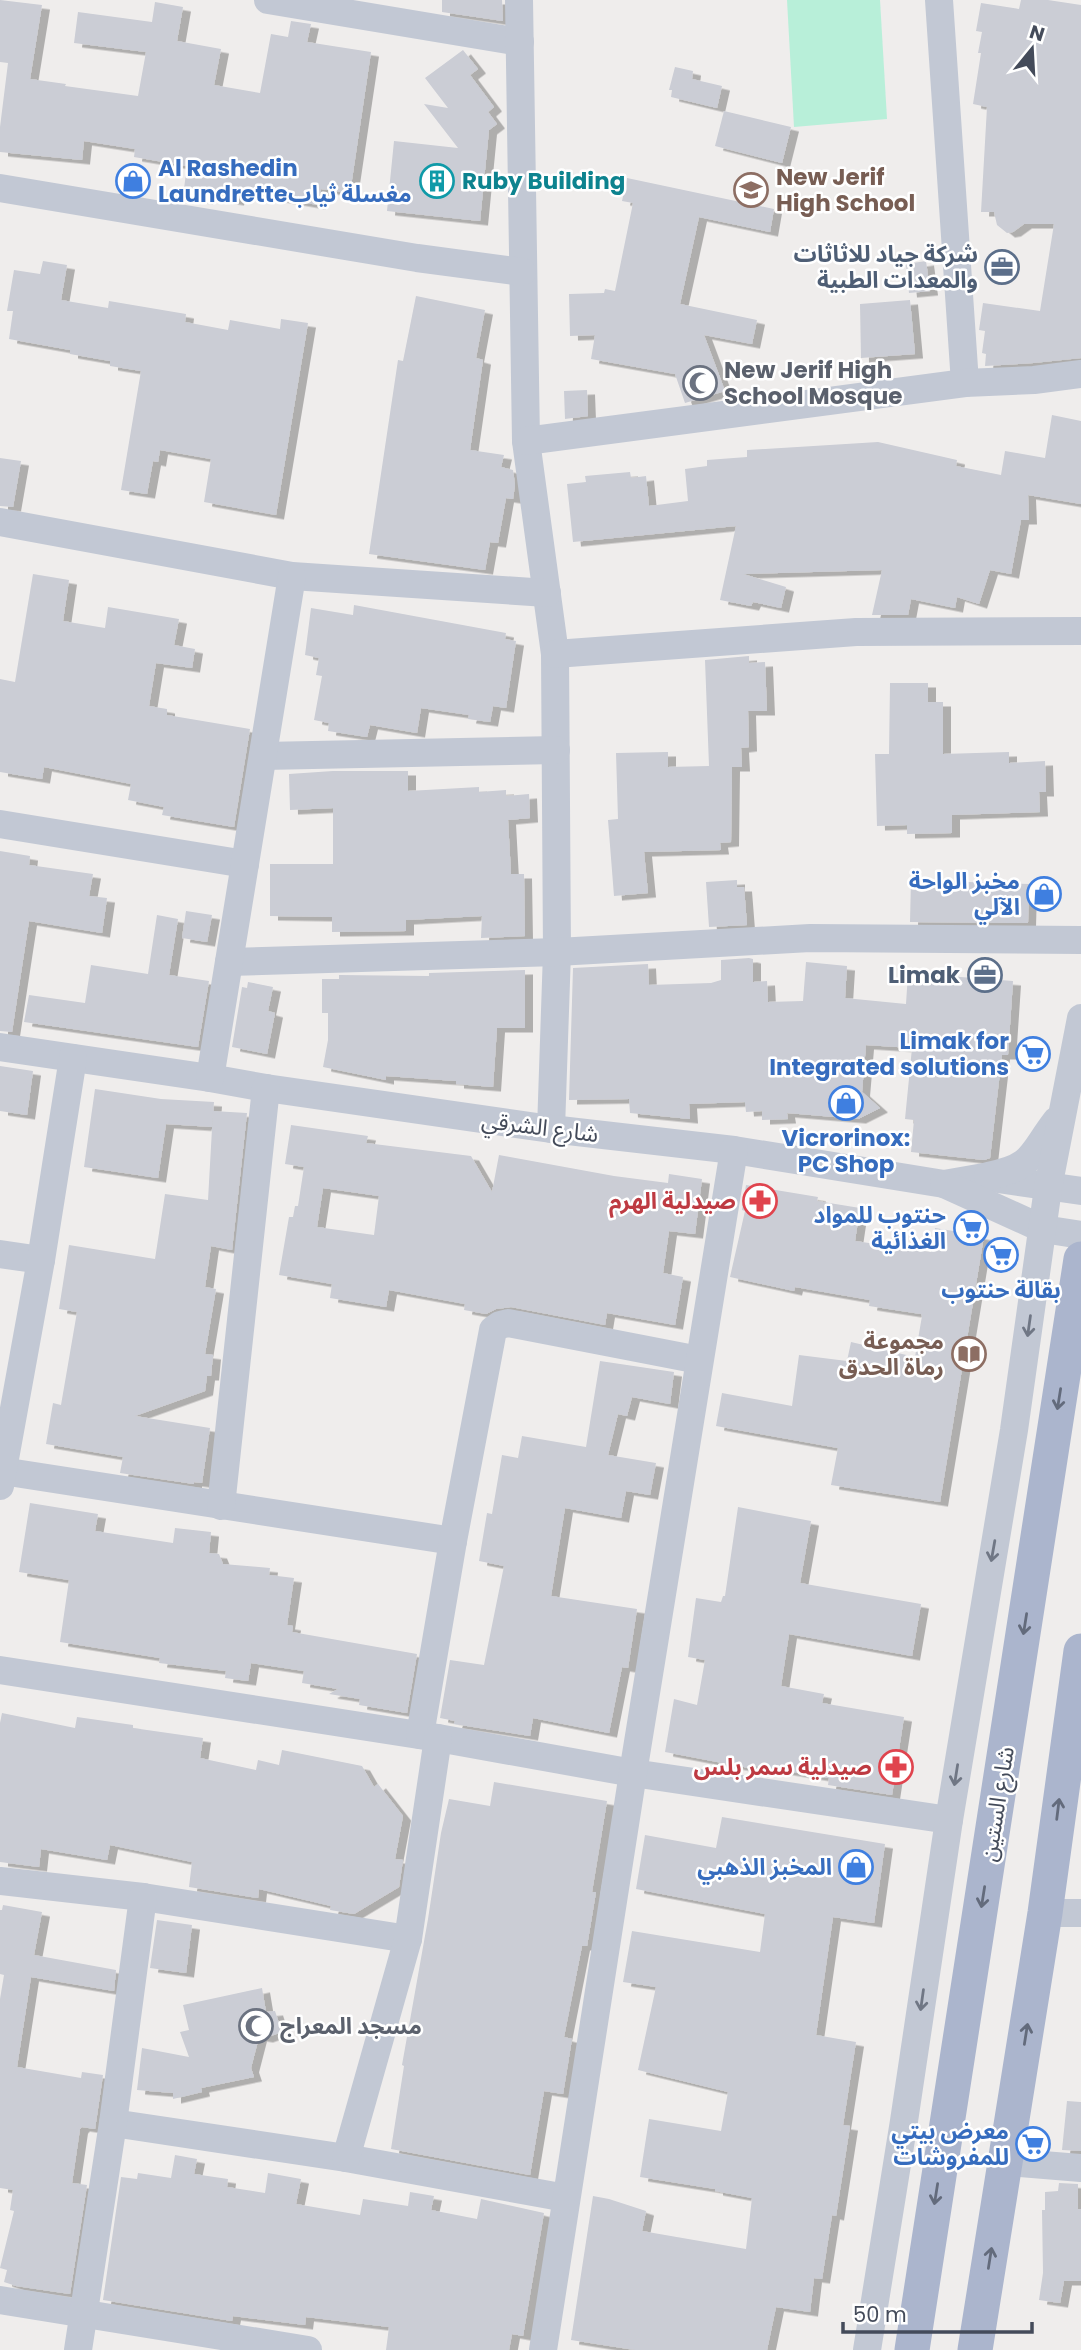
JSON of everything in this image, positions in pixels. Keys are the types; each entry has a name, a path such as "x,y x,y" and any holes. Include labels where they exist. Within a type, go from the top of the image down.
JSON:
{"main road":[{"name":"شارع الستين","path":"912,2350 1081,1259"},
{"path":"975,2350 1045,1913 1080,1661"}],"street":[{"path":"268,0 520,41"},
{"path":"519,0 526,441 555,654 557,952 551,1129"},
{"path":"939,0 965,383"},
{"path":"0,188 418,258 522,272"},
{"path":"526,441 965,383 1081,374"},
{"path":"0,522 292,576 547,593"},
{"path":"210,1078 292,576"},
{"path":"555,654 856,632 1081,631"},
{"path":"263,756 556,750"},
{"path":"0,824 245,864"},
{"path":"229,962 557,952 810,938 1081,940"},
{"path":"867,2350 949,1820 1014,1430 1048,1188 1081,1018"},
{"name":"شارع الشرقي","path":"0,1047 551,1129 734,1150 986,1191"},
{"path":"73,1058 41,1260 1,1479 221,1506 453,1541"},
{"path":"221,1506 265,1088"},
{"path":"986,1191 1030,1159 1062,1114"},
{"path":"542,2350 734,1150"},
{"path":"986,1191 1048,1188 1081,1191"},
{"path":"986,1191 1043,1230 1081,1235"},
{"path":"986,1191 1016,1235 1024,1263 1035,1282"},
{"path":"0,1254 41,1260"},
{"path":"346,2158 408,1939 453,1541 493,1330 508,1323 699,1360"},
{"path":"0,1670 429,1737 633,1773 949,1820"},
{"path":"0,1881 143,1897 408,1939"},
{"path":"78,2350 113,2123 143,1897"},
{"path":"1045,1913 1081,1913"},
{"path":"113,2123 346,2158 566,2198"},
{"path":"1006,2162 1081,2168"},
{"path":"0,2300 308,2350"}],"green space":[{"path":"787,0 880,0 887,119 794,127"}],"building":[{"path":"0,0 42,5 30,79 66,84 65,86 138,96 146,52 74,43 78,12 152,22 155,2 183,7 177,41 221,49 214,85 260,93 271,34 288,37 291,21 311,24 307,42 371,52 350,193 321,189 318,205 238,191 236,201 206,196 205,200 183,196 187,166 134,157 135,149 84,141 82,160 0,152 0,127 8,63 0,62"},
{"path":"442,0 502,0 503,21 442,12"},
{"path":"1021,0 1048,0 1081,5 1081,358 985,366 986,354 982,353 985,331 979,330 983,303 1040,311 1054,224 1024,224 1007,233 997,225 994,212 981,212 987,107 973,104 981,53 978,53 982,32 976,31 981,3 1019,9"},
{"name":"Ruby Building","path":"463,50 478,69 470,75 494,107 488,112 497,124 489,130 480,221 387,211 394,141 458,148 424,104 448,108 425,78"},
{"path":"675,67 693,71 692,79 722,86 717,108 671,97 672,90 669,90"},
{"path":"724,111 791,127 782,163 715,146"},
{"path":"627,178 774,209 770,232 699,217 680,304 757,320 752,344 704,335 725,391 685,403 675,374 591,359 595,335 570,336 569,294 604,293 605,289 615,291 633,203 622,201"},
{"path":"43,261 67,265 61,300 108,308 109,301 186,314 185,322 228,330 230,320 280,329 281,319 308,323 276,515 204,502 211,459 160,450 158,462 153,461 147,494 121,490 141,371 110,366 110,361 70,354 70,350 9,339 13,311 7,311 14,270 40,274"},
{"path":"926,261 930,291 909,293 906,264"},
{"path":"416,296 485,310 476,358 483,360 470,450 504,455 501,467 513,470 515,485 513,499 506,498 498,543 490,542 485,570 369,554 398,360 403,361"},
{"path":"910,300 915,354 861,358 860,304"},
{"path":"587,390 588,416 565,419 564,391"},
{"path":"1052,415 1081,421 1081,504 1028,495 1029,520 1021,520 1011,574 990,570 979,604 957,597 955,608 911,599 908,615 872,615 882,570 743,574 786,587 781,608 753,602 751,606 720,600 736,526 573,542 567,484 586,482 585,476 630,472 631,478 646,476 649,506 688,501 685,469 707,466 707,460 747,457 747,450 878,442 957,460 956,466 1001,475 1005,451 1045,458"},
{"path":"0,458 21,461 13,507 0,506"},
{"path":"33,574 69,580 63,621 105,628 108,607 179,619 174,645 195,649 192,668 156,663 149,706 167,709 167,715 250,729 234,827 162,815 164,807 128,800 131,784 44,767 42,779 0,772 0,679 15,682"},
{"path":"354,605 506,633 505,639 516,641 506,708 493,706 490,722 468,719 469,715 421,708 417,733 370,725 367,737 328,731 329,723 314,720 322,676 316,675 319,658 305,655 311,608 353,615"},
{"path":"749,656 749,663 765,662 767,711 748,711 749,747 741,748 742,767 732,767 731,842 720,843 721,850 644,852 648,893 614,896 608,820 618,819 616,753 668,752 668,767 709,766 705,660"},
{"path":"890,683 928,683 928,702 943,702 943,754 1009,752 1009,763 1045,761 1046,792 1039,792 1040,812 952,815 952,833 907,834 907,825 877,826 875,754 889,754"},
{"path":"408,771 408,791 479,787 479,792 506,790 506,796 529,794 530,818 508,820 511,874 524,874 525,936 481,938 482,916 406,920 406,931 332,932 332,917 270,916 270,864 333,864 333,808 290,810 289,774"},
{"path":"0,851 30,856 29,865 93,874 89,896 107,898 102,933 29,921 12,1032 0,1031"},
{"path":"737,880 737,887 744,887 747,925 709,927 706,882"},
{"path":"911,880 1029,884 1028,923 910,922"},
{"path":"186,911 212,915 207,942 182,938"},
{"path":"157,915 178,919 169,975 209,981 198,1047 24,1022 29,995 85,1003 91,965 148,974"},
{"path":"753,959 753,982 767,981 768,1002 803,1001 806,962 847,966 845,998 906,1004 908,973 1013,981 1008,1055 1002,1055 990,1158 984,1160 911,1152 914,1120 905,1119 912,1048 866,1045 862,1092 880,1108 858,1119 787,1113 788,1119 762,1120 762,1111 746,1112 745,1102 689,1104 690,1119 630,1113 629,1099 569,1100 573,968 648,964 649,985 711,983 721,980 721,960"},
{"path":"525,970 525,1028 497,1028 493,1087 456,1084 456,1081 386,1076 386,1080 323,1067 328,1040 328,1013 322,1013 322,979 339,979 339,975 429,976 429,973"},
{"path":"248,982 273,987 268,1011 275,1013 267,1054 232,1047 242,987 247,988"},
{"path":"0,1066 33,1071 27,1115 0,1111"},
{"path":"95,1089 161,1099 214,1102 212,1127 166,1124 158,1178 84,1167"},
{"path":"213,1111 247,1113 232,1250 211,1246 205,1287 216,1289 205,1354 213,1355 211,1376 207,1376 205,1391 135,1416 210,1428 202,1483 120,1473 123,1457 46,1444 53,1403 61,1405 77,1312 59,1309 69,1245 155,1259 165,1194 208,1200"},
{"path":"291,1125 368,1136 366,1143 471,1156 492,1192 499,1155 668,1183 669,1174 702,1179 695,1234 669,1231 663,1273 683,1277 675,1325 607,1313 605,1325 511,1307 496,1309 486,1314 464,1310 465,1304 389,1290 386,1307 330,1298 332,1284 279,1275 289,1217 293,1217 295,1206 298,1206 304,1167 285,1164","holes":["323,1188 379,1196 374,1235 317,1227"]},
{"path":"746,1185 818,1197 817,1201 860,1208 855,1241 931,1252 935,1228 984,1236 940,1502 831,1485 838,1448 716,1426 722,1393 792,1406 799,1355 847,1361 851,1342 915,1357 922,1316 869,1306 870,1300 795,1287 794,1291 730,1277 745,1211 742,1210"},
{"path":"600,1361 674,1372 670,1404 632,1397 627,1416 618,1414 608,1455 656,1463 650,1495 626,1491 621,1518 565,1508 551,1596 637,1609 628,1668 622,1667 609,1733 533,1718 530,1736 454,1724 455,1721 440,1718 450,1660 484,1665 504,1566 479,1561 487,1513 492,1514 502,1455 518,1458 522,1436 586,1447"},
{"path":"30,1503 98,1514 95,1531 173,1543 175,1528 211,1532 209,1553 219,1554 223,1564 270,1568 269,1575 294,1578 287,1625 293,1626 292,1632 417,1654 407,1713 359,1705 360,1699 329,1694 338,1689 302,1683 304,1671 251,1663 248,1681 225,1678 226,1671 159,1663 160,1658 60,1642 69,1580 19,1572"},
{"path":"738,1507 811,1521 800,1583 921,1604 912,1656 789,1634 781,1686 824,1694 822,1703 904,1717 892,1795 828,1785 829,1778 750,1765 749,1768 665,1752 674,1699 697,1705 705,1660 688,1657 696,1598 721,1602 725,1596"},
{"path":"2,1713 75,1728 77,1717 203,1738 200,1758 256,1770 258,1760 279,1765 282,1750 362,1766 374,1787 378,1784 403,1816 395,1859 403,1860 399,1887 354,1914 330,1910 331,1906 259,1889 258,1898 189,1887 192,1862 110,1845 107,1860 41,1849 39,1867 0,1862"},
{"path":"494,1782 607,1801 592,1892 596,1892 587,1946 582,1946 564,2037 572,2039 563,2094 544,2091 530,2175 391,2149 404,2066 402,2065 449,1799 490,1806"},
{"path":"722,1817 885,1844 874,1923 833,1917 816,2035 856,2042 843,2125 850,2126 836,2216 832,2215 822,2279 814,2278 810,2312 776,2307 767,2350 635,2350 571,2340 593,2196 646,2211 642,2231 746,2249 752,2198 640,2177 649,2119 721,2131 728,2092 638,2070 656,1987 623,1982 632,1931 760,1952 765,1914 636,1889 645,1835 716,1848"},
{"path":"3,1905 42,1912 34,1955 116,1970 114,1991 31,1977 17,2067 81,2078 82,2072 103,2075 95,2129 80,2129 72,2183 87,2185 70,2294 4,2282 7,2270 0,2268 14,2211 10,2210 13,2190 0,2188 0,1999 4,1975 0,1974 0,1910"},
{"path":"157,1920 192,1925 186,1973 150,1968"},
{"path":"262,1988 266,2012 275,2011 282,2032 265,2038 259,2037 251,2068 254,2077 201,2088 202,2092 173,2099 173,2093 137,2090 142,2048 189,2057 180,2032 189,2030 183,2005"},
{"path":"1067,2101 1081,2102 1081,2151 1062,2150"},
{"path":"175,2155 197,2159 194,2174 228,2179 227,2187 265,2193 268,2173 301,2179 296,2204 360,2215 363,2199 408,2206 410,2192 434,2196 431,2210 477,2219 481,2199 544,2213 523,2336 512,2334 509,2350 386,2350 389,2327 306,2317 305,2325 233,2316 232,2321 103,2300 121,2177 137,2179 138,2173 171,2178"},
{"path":"1059,2183 1078,2184 1078,2209 1081,2209 1081,2281 1064,2281 1060,2303 1039,2300 1043,2273 1042,2210 1045,2210 1045,2192 1058,2191"}],"place":[{"name":"Al Rashedin Laundretteمغسلة ثياب","path":"133,181"},
{"name":"Ruby Building","path":"437,181"},
{"name":"New Jerif High School","path":"751,190"},
{"name":"شركة جياد للاثاثات والمعدات الطبية","path":"1002,267"},
{"name":"New Jerif High School Mosque","path":"700,383"},
{"name":"مخبز الواحة الآلي","path":"1044,894"},
{"name":"Limak","path":"985,975"},
{"name":"Limak for Integrated solutions","path":"1033,1054"},
{"name":"Vicrorinox: PC Shop","path":"846,1103"},
{"name":"صيدلية الهرم","path":"760,1201"},
{"name":"حنتوب للمواد الغذائية","path":"971,1228"},
{"name":"بقالة حنتوب","path":"1001,1255"},
{"name":"مجموعة رماة الحدق","path":"969,1354"},
{"name":"صيدلية سمر بلس","path":"896,1767"},
{"name":"المخبز الذهبي","path":"856,1867"},
{"name":"مسجد المعراج","path":"256,2026"},
{"name":"معرض بيتي للمفروشات","path":"1033,2144"}]}
